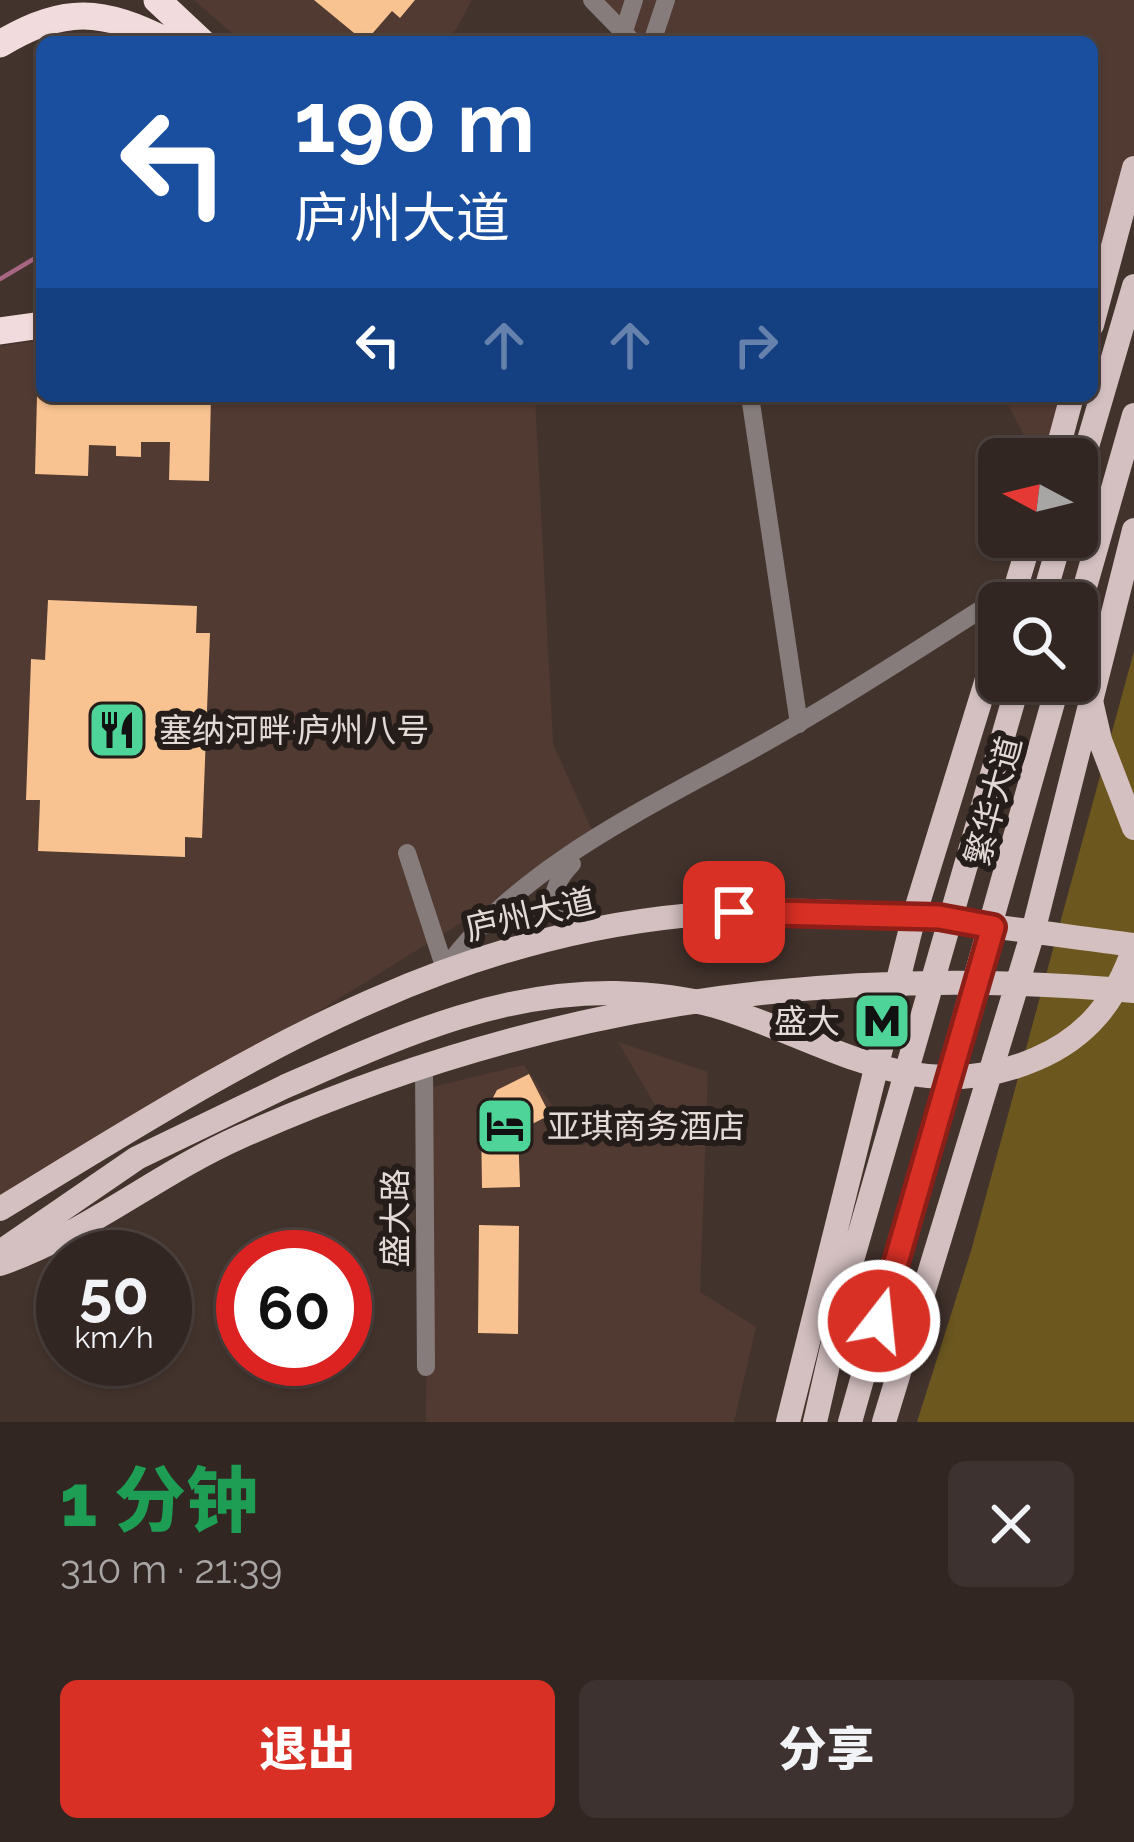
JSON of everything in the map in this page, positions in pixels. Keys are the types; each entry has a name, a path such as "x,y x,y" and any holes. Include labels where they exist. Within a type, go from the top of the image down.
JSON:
{"highway":[{"path":"157,0 196,36"},
{"path":"0,44 30,26 75,12 131,23 156,36"},
{"path":"0,313 36,308"},
{"path":"0,331 36,326"}],"main road":[{"path":"1098,303 1134,168"},
{"path":"1125,204 1134,178"},
{"path":"1090,438 1134,286"},
{"path":"1061,438 1070,402"},
{"path":"1086,582 1134,415"},
{"path":"884,1422 1033,932 1127,581 1134,530"},
{"path":"788,1422 914,916 980,702"},
{"name":"繁华大道","path":"814,1422 851,1264 1013,702"},
{"name":"繁华大道","path":"850,1422 1053,702"},
{"path":"1091,702 1100,740 1134,828"},
{"name":"庐州大道","path":"0,1209 264,1048 445,969 577,934 734,912 914,916 1134,947"},
{"path":"0,1252 136,1158 408,1033 486,1006 611,993 713,1006 871,1066 916,1077 965,1079 1015,1068 1078,1036 1107,1007 1134,947"},
{"path":"0,1264 43,1249 234,1140 552,1025 646,1006 897,983 1019,981 1134,991"}],"street":[{"path":"592,0 629,35"},
{"path":"629,35 634,0"},
{"path":"654,36 667,0"},
{"path":"751,402 799,724"},
{"name":"庐州大道","path":"596,839 978,616"},
{"path":"577,934 560,922 552,905 554,888 596,839"},
{"path":"407,853 445,969 506,906 596,839"},
{"name":"盛大路","path":"424,1068 426,1367"}],"shaded area":[{"path":"194,0 472,0 452,36 235,36"},
{"path":"592,0 1134,0 1134,168 1098,303 1098,36 627,36"},
{"path":"36,341 36,402 535,402 553,744 596,839 0,1209 0,346"},
{"path":"1006,402 1070,402 1061,438 1026,438"},
{"path":"1134,651 1134,1422 917,1422 971,1251"},
{"path":"618,1042 708,1072 700,1292 756,1327 734,1422 426,1422 428,1088 524,1065 581,1146 657,1108"}],"building":[{"path":"314,0 415,0 400,18 392,11 370,36 358,36"},
{"path":"37,402 211,402 209,481 169,480 170,442 141,442 141,457 116,456 116,446 89,445 88,476 35,474"},
{"name":"塞纳河畔·庐州八号","path":"48,600 197,606 196,633 210,633 202,838 185,837 185,857 38,851 40,800 26,800 31,659 45,660"},
{"name":"亚琪商务酒店","path":"529,1074 550,1115 518,1131 520,1187 482,1188 481,1120 497,1090"},
{"path":"479,1225 519,1226 518,1334 478,1333"}],"waterway":[{"path":"0,279 36,258"}],"place":[{"name":"塞纳河畔·庐州八号","path":"117,730"},
{"name":"盛大","path":"882,1021"},
{"name":"亚琪商务酒店","path":"505,1126"}],"route":[{"path":"734,912 939,917 993,927 879,1321"}]}
